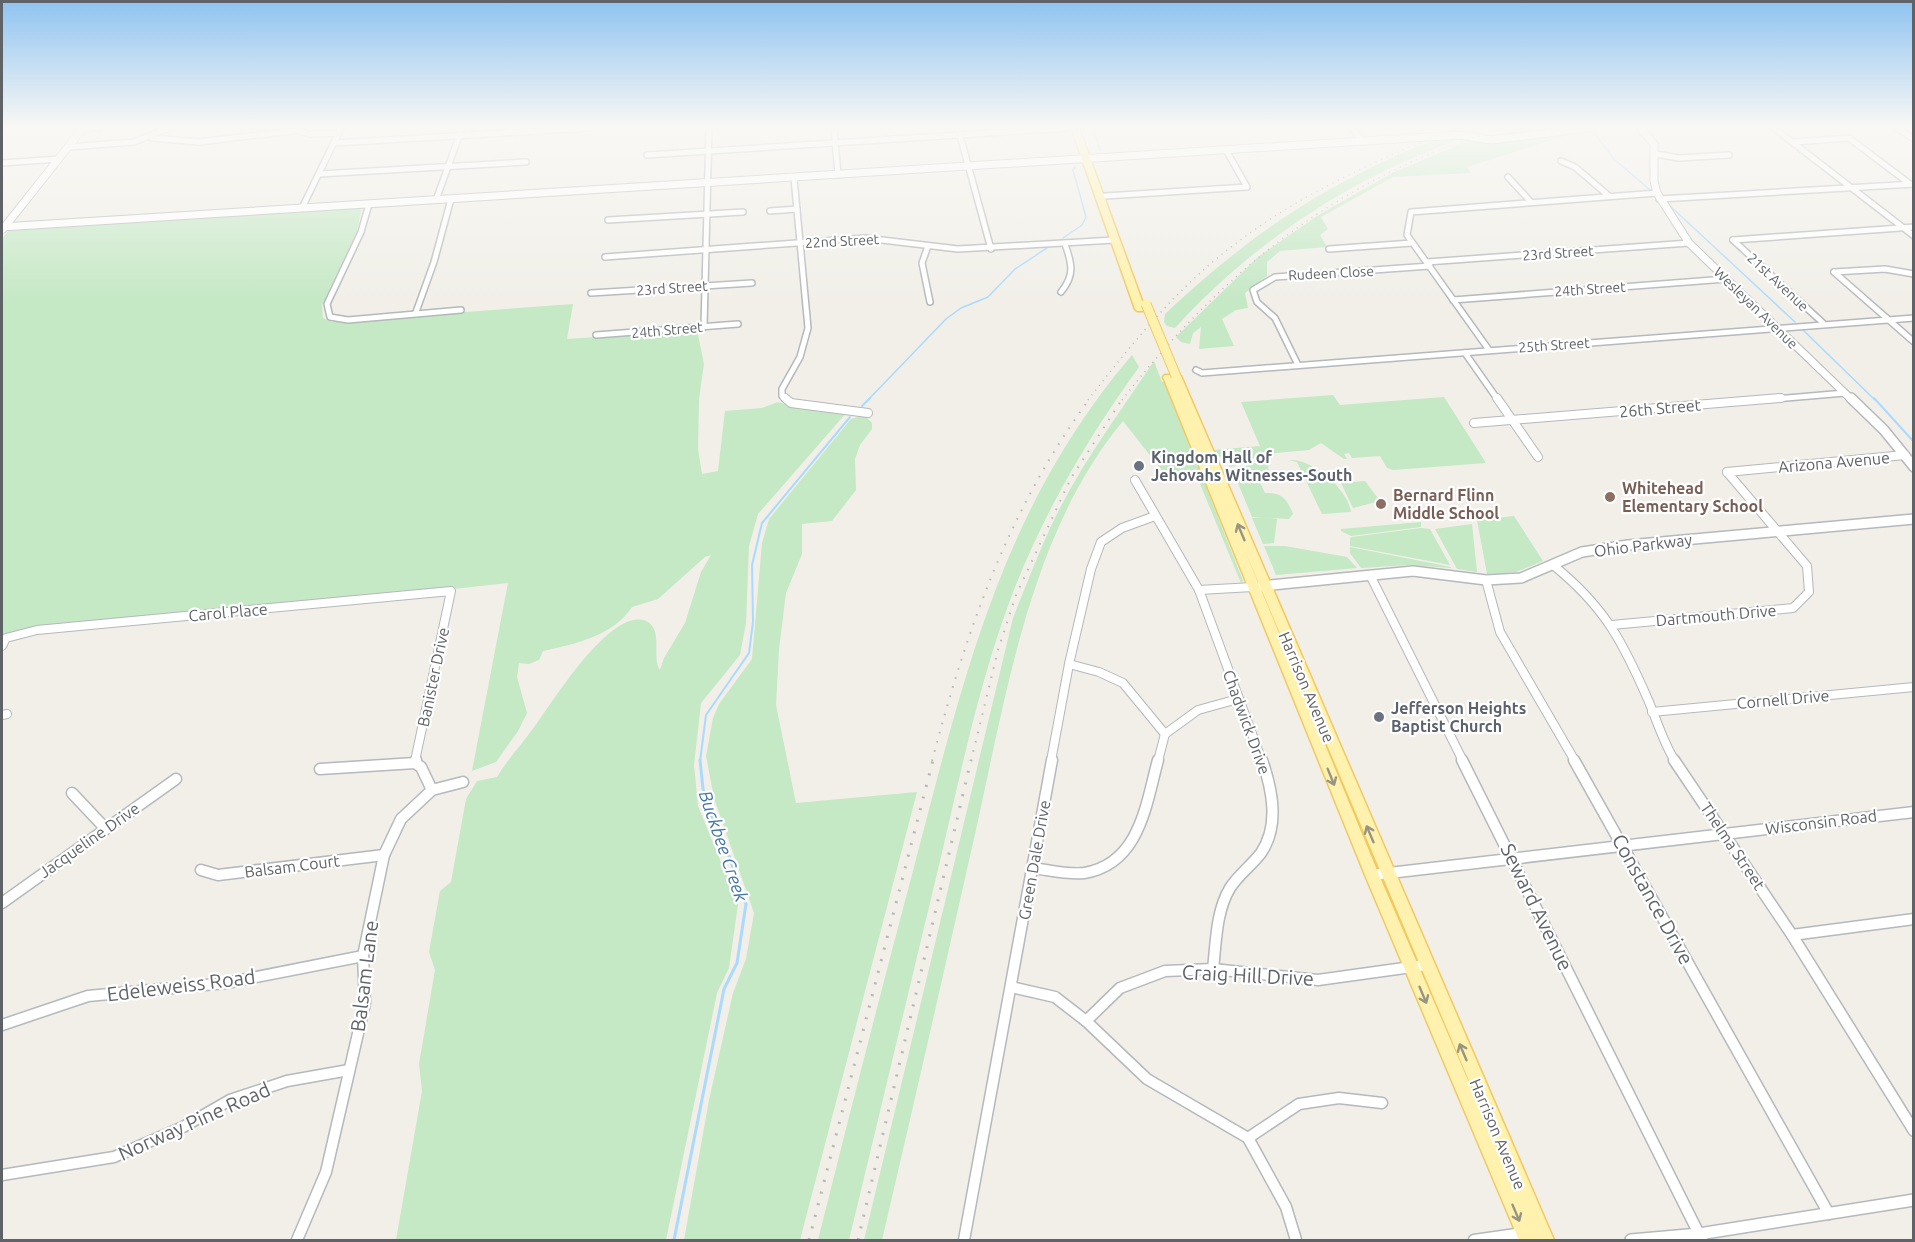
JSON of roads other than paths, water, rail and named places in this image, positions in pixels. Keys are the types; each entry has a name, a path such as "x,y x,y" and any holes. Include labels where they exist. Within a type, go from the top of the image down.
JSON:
{"main road":[{"name":"Harrison Avenue","path":"1098,186 1114,240 1379,874 1410,967 1533,1240"},
{"name":"Harrison Avenue","path":"1101,186 1143,306"},
{"name":"Harrison Avenue","path":"1379,874 1426,965 1533,1240"}],"street":[{"path":"3,228 37,186"},
{"path":"302,208 313,186"},
{"path":"436,200 441,186"},
{"path":"3,228 647,186"},
{"path":"704,327 707,186"},
{"path":"795,186 808,318 807,337 782,389 782,396 791,403 868,413"},
{"path":"974,186 991,249"},
{"path":"1105,196 1247,188 1246,186"},
{"path":"1516,186 1530,201"},
{"path":"1598,186 1610,196"},
{"path":"1655,186 1658,196"},
{"path":"1848,186 1914,236"},
{"path":"1489,350 1407,235 1411,212 1610,196 1892,186"},
{"name":"Wesleyan Avenue","path":"1658,196 1689,243 1884,430 1914,468"},
{"path":"416,312 434,262 451,199"},
{"path":"369,204 361,232 327,304 330,317 348,320 416,312 461,310"},
{"path":"770,210 797,209"},
{"path":"608,220 743,212"},
{"path":"1903,228 1914,227"},
{"name":"21st Avenue","path":"1823,323 1733,240 1903,228"},
{"name":"22nd Street","path":"605,257 864,238 928,246 991,249 1114,240"},
{"path":"1329,249 1412,243"},
{"name":"23rd Street","path":"1429,264 1689,243"},
{"path":"1061,292 1071,280 1073,269 1065,244"},
{"path":"928,246 922,263 930,302"},
{"name":"Rudeen Close","path":"1298,365 1275,318 1257,302 1253,290 1275,277 1429,264"},
{"path":"1914,274 1885,269 1834,272 1914,342"},
{"name":"24th Street","path":"1453,300 1726,279"},
{"name":"23rd Street","path":"591,294 752,283"},
{"name":"25th Street","path":"1196,370 1202,373 1886,318 1914,318"},
{"name":"24th Street","path":"596,335 738,324"},
{"path":"1465,352 1538,457"},
{"name":"26th Street","path":"1474,423 1845,393"},
{"name":"Arizona Avenue","path":"1728,472 1905,455"},
{"name":"Dartmouth Drive","path":"1612,625 1793,608 1809,592 1807,566 1728,472"},
{"name":"Chadwick Drive","path":"1135,480 1199,590 1272,788 1272,825 1262,851 1230,888 1220,915 1213,969"},
{"name":"Green Dale Drive","path":"964,1240 1033,868 1068,664 1091,569 1101,542 1122,528 1155,516"},
{"name":"Ohio Parkway","path":"1199,590 1413,571 1486,580 1521,578 1582,552 1628,545 1914,519"},
{"name":"Thelma Street","path":"1553,565 1580,587 1612,625 1627,651 1672,756 1792,935 1914,1131"},
{"name":"Seward Avenue","path":"1370,575 1701,1237"},
{"name":"Constance Drive","path":"1486,580 1500,632 1624,845 1829,1214"},
{"name":"Carol Place","path":"2,646 6,638 37,630 451,591"},
{"name":"Banister Drive","path":"415,763 451,591"},
{"path":"1068,664 1099,672 1123,683 1165,734"},
{"name":"Cornell Drive","path":"1652,712 1914,687"},
{"path":"1033,868 1084,873 1118,860 1137,834 1165,734 1198,710 1238,699"},
{"path":"320,769 415,763 421,767 432,790"},
{"name":"Jacqueline Drive","path":"2,903 176,779"},
{"name":"Balsam Lane","path":"297,1240 326,1172 350,1070 365,1002 363,956 384,855 401,819 432,790 463,782"},
{"path":"72,793 105,828"},
{"name":"Wisconsin Road","path":"1379,874 1914,812"},
{"name":"Balsam Court","path":"201,870 218,875 384,855"},
{"path":"1792,935 1914,919"},
{"name":"Edeleweiss Road","path":"2,1025 88,996 226,983 363,956"},
{"name":"Craig Hill Drive","path":"1086,1021 1120,988 1165,971 1213,969 1318,980 1426,965"},
{"path":"1011,987 1055,997 1086,1021 1147,1079 1248,1138 1286,1207 1296,1240"},
{"name":"Norway Pine Road","path":"2,1175 114,1157 183,1127 230,1100 286,1081 350,1070"},
{"path":"1248,1138 1299,1104 1339,1098 1382,1103"},
{"path":"1631,1240 1701,1237 1914,1200"},
{"path":"1474,1240 1516,1234 1533,1240"}],"waterway":[{"name":"Buckbee Creek","path":"1063,238 1082,225 1086,217 1077,186"},
{"path":"1645,186 1650,190"},
{"path":"1668,204 1795,322"},
{"path":"868,400 946,319 961,308 988,297 1015,269 1047,248"},
{"path":"1802,329 1875,400"},
{"path":"1874,398 1914,442"},
{"path":"862,406 868,400"},
{"name":"Buckbee Creek","path":"700,761 706,715 749,653 753,622 752,565 762,523 850,417"},
{"name":"Buckbee Creek","path":"674,1240 724,989 737,963 746,904 729,856 722,848 703,789 700,761"}],"railway":[{"path":"1088,400 1157,317 1194,278 1261,226 1327,186"},
{"path":"1122,400 1186,325 1257,259 1295,229 1364,186"},
{"path":"932,761 960,664 993,572 1036,483 1061,440 1090,398"},
{"path":"971,761 998,650 1016,595 1071,478 1123,398"},
{"path":"809,1240 933,760"},
{"path":"858,1240 971,760"}],"place":[{"name":"Kingdom Hall of Jehovahs Witnesses-South","path":"1139,466"},
{"name":"Whitehead Elementary School","path":"1610,497"},
{"name":"Bernard Flinn Middle School","path":"1381,504"},
{"name":"Jefferson Heights Baptist Church","path":"1379,717"}]}
